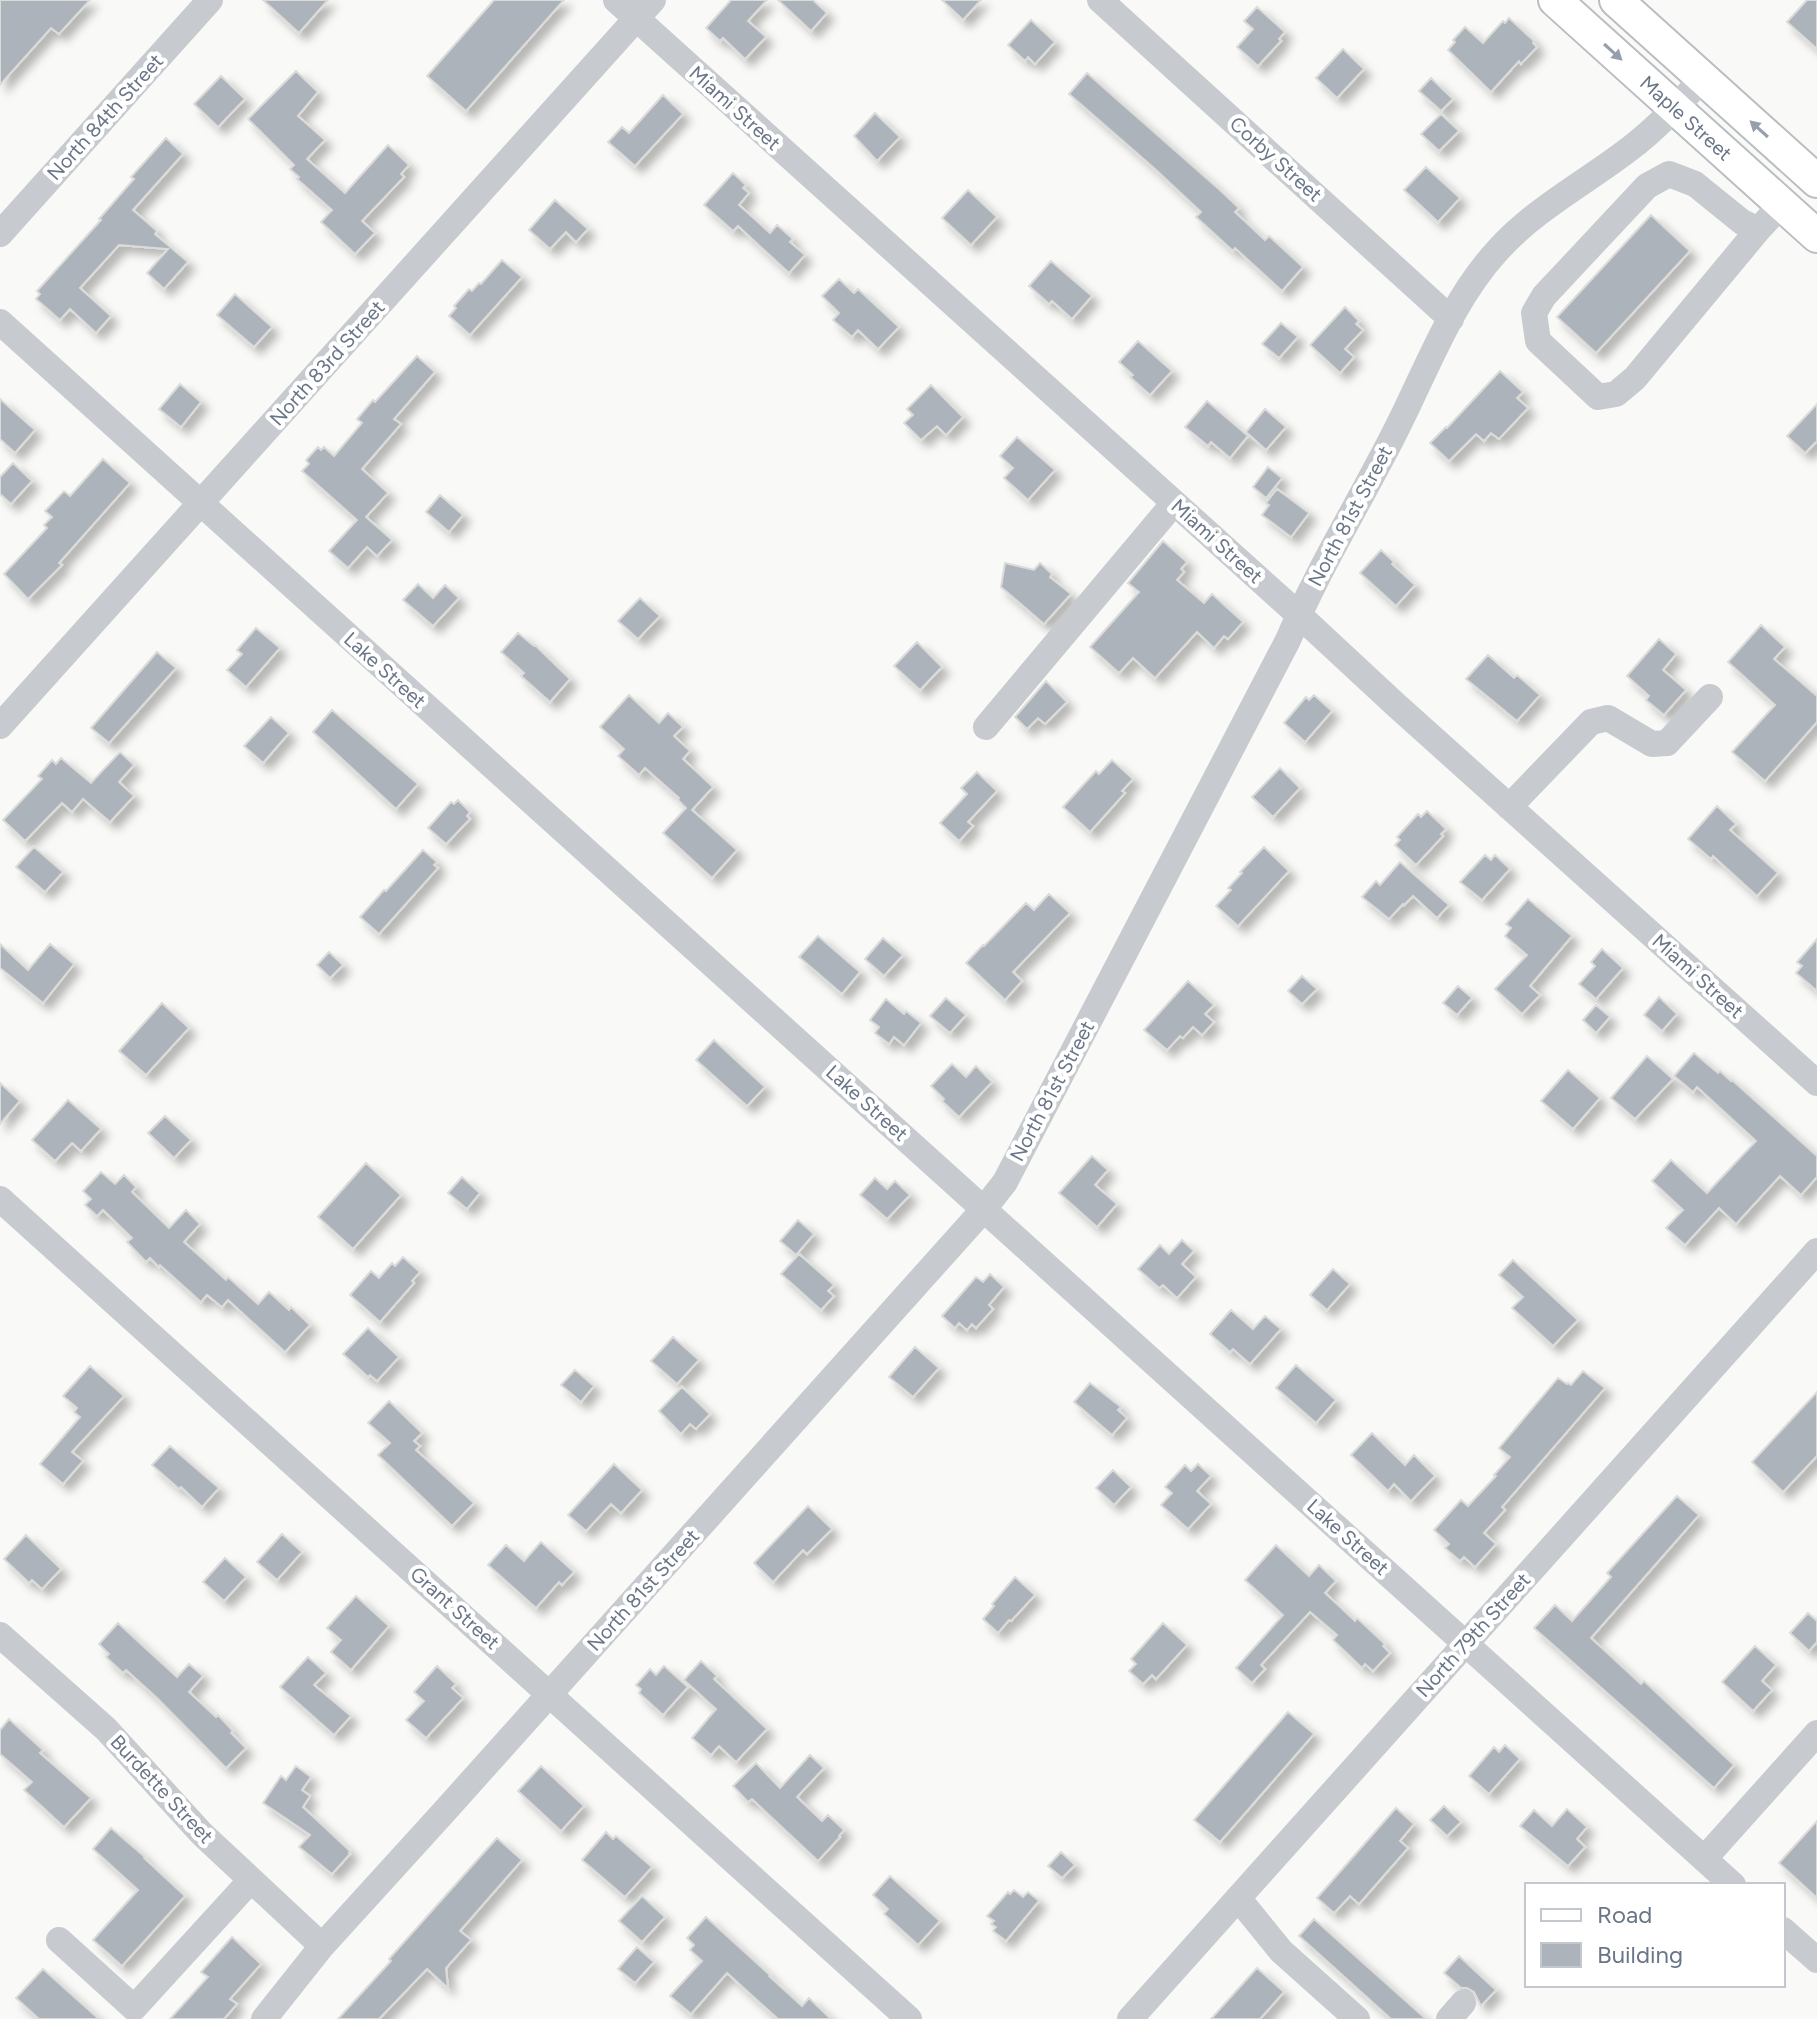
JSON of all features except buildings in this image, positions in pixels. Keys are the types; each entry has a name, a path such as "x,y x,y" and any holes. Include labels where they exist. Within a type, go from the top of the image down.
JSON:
{"main road":[{"name":"Maple Street","path":"1555,0 1817,236"},
{"name":"Maple Street","path":"1616,0 1817,181"}],"street":[{"name":"North 84th Street","path":"0,234 210,0"},
{"name":"Miami Street","path":"616,0 645,9 1174,503 1817,1083"},
{"name":"Corby Street","path":"1100,0 1451,319"},
{"name":"North 83rd Street","path":"0,726 645,9"},
{"name":"North 81st Street","path":"264,2019 322,1946 1005,1182 1288,640 1310,590 1393,436 1466,289 1522,226 1658,126 1703,78"},
{"path":"1624,153 1647,186"},
{"path":"1758,230 1742,222 1695,184 1669,174 1647,186 1544,296 1534,313 1538,341 1598,397 1616,394 1635,378 1782,204"},
{"name":"Lake Street","path":"0,322 1731,1883"},
{"path":"986,727 1174,503"},
{"path":"1509,807 1591,722 1608,718 1652,744 1667,743 1710,697"},
{"name":"Grant Street","path":"0,1199 909,2019"},
{"name":"North 79th Street","path":"1130,2019 1817,1251"},
{"name":"Burdette Street","path":"0,1635 117,1740 202,1834 322,1946"},
{"path":"1704,1859 1817,1733"},
{"path":"59,1940 134,2008 251,1880"},
{"path":"1238,1898 1281,1951 1357,2019"},
{"path":"1785,1932 1817,1960"}]}
